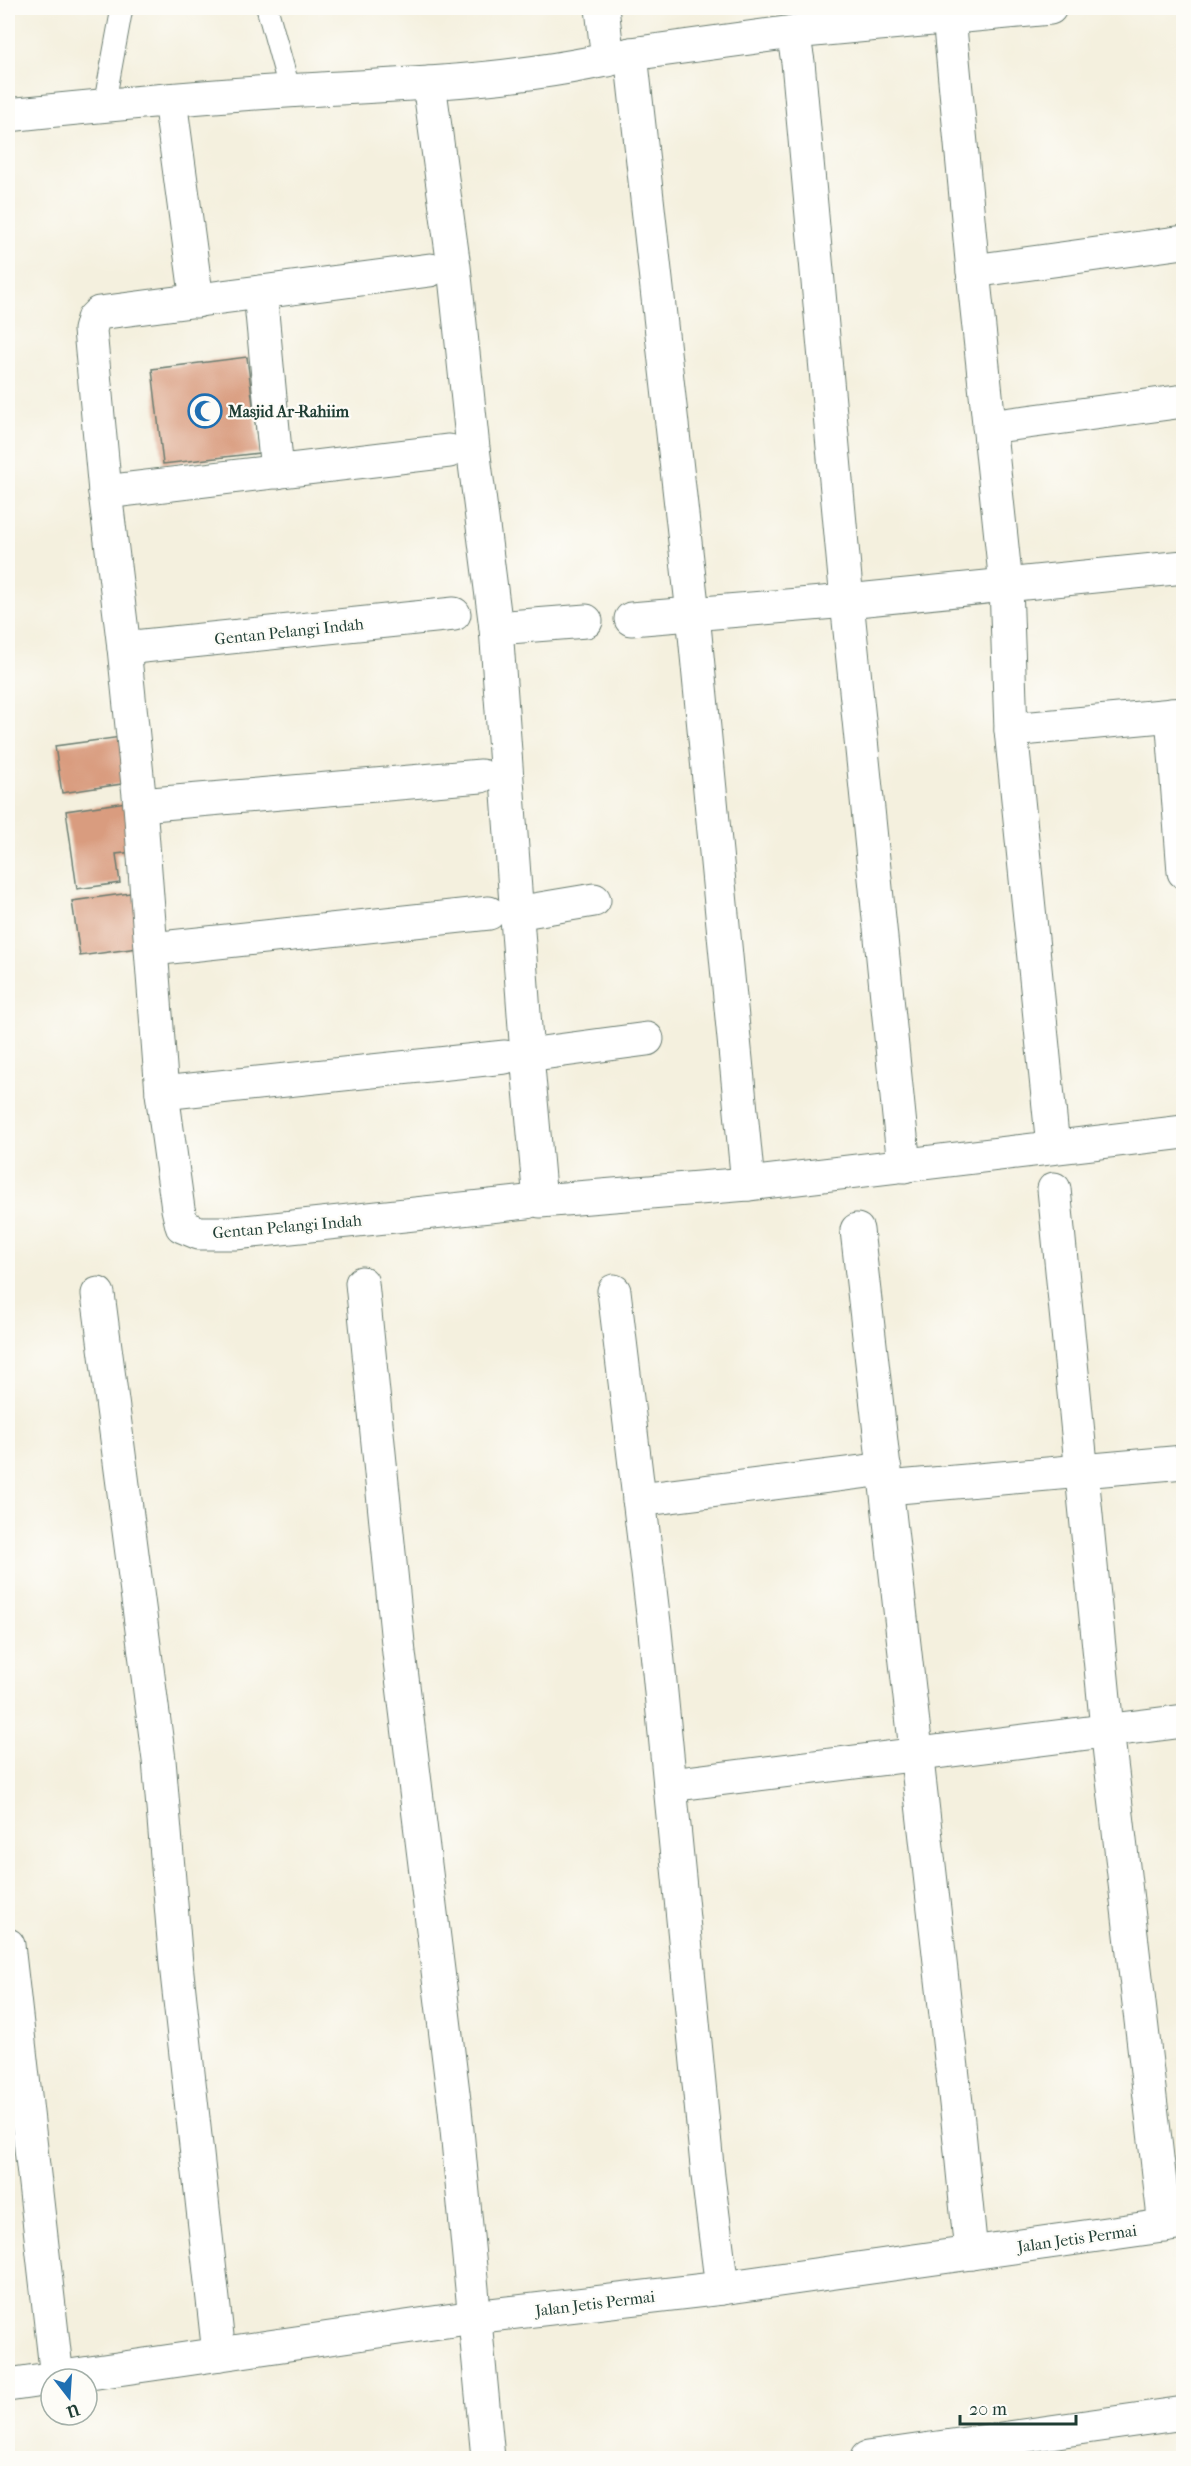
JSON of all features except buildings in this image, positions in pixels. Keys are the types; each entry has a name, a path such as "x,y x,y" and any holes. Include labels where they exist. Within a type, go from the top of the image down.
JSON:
{"street":[{"path":"602,8 619,57 693,614 748,1184"},
{"path":"8,115 170,100 429,83 516,74 793,33 1050,8"},
{"path":"949,17 1006,585 1011,730 1053,1147"},
{"path":"793,33 798,62 904,1166"},
{"path":"429,83 454,267 472,448 496,628 503,913 516,1056 540,1201 748,1184 1184,1132"},
{"path":"170,100 197,301"},
{"path":"973,271 1184,242"},
{"name":"Gentan Pelangi Indah","path":"430,270 99,313 93,319 90,330 105,492 140,806 153,949 162,1093 182,1226 199,1233 235,1233 527,1202"},
{"path":"260,292 277,472"},
{"path":"989,427 1184,401"},
{"path":"105,492 449,451"},
{"path":"631,619 848,601 1184,567"},
{"name":"Gentan Pelangi Indah","path":"124,648 454,614"},
{"path":"496,628 586,621"},
{"path":"1011,730 1178,714 1184,872"},
{"path":"140,806 481,776"},
{"path":"153,949 503,913 594,900"},
{"path":"162,1093 516,1056 647,1039"},
{"path":"1054,1189 1107,1730 1174,2224"},
{"path":"857,1230 971,2253"},
{"path":"362,1283 399,1653 455,2109 488,2458"},
{"path":"614,1291 655,1631 708,2176 722,2288"},
{"path":"98,1294 159,1760 176,1964 219,2354"},
{"path":"639,1500 886,1479 1082,1471 1184,1462"},
{"path":"670,1785 1184,1721"},
{"path":"8,1945 56,2367"},
{"name":"Jalan Jetis Permai","path":"99,2372 474,2317 722,2288 1174,2224"},
{"name":"Jalan Jetis Permai","path":"8,2385 39,2381"},
{"path":"867,2458 1184,2414"}],"lane":[{"path":"104,106 122,8"},
{"path":"267,8 290,91"}],"place":[{"name":"Masjid Ar-Rahiim","path":"205,411"}]}
